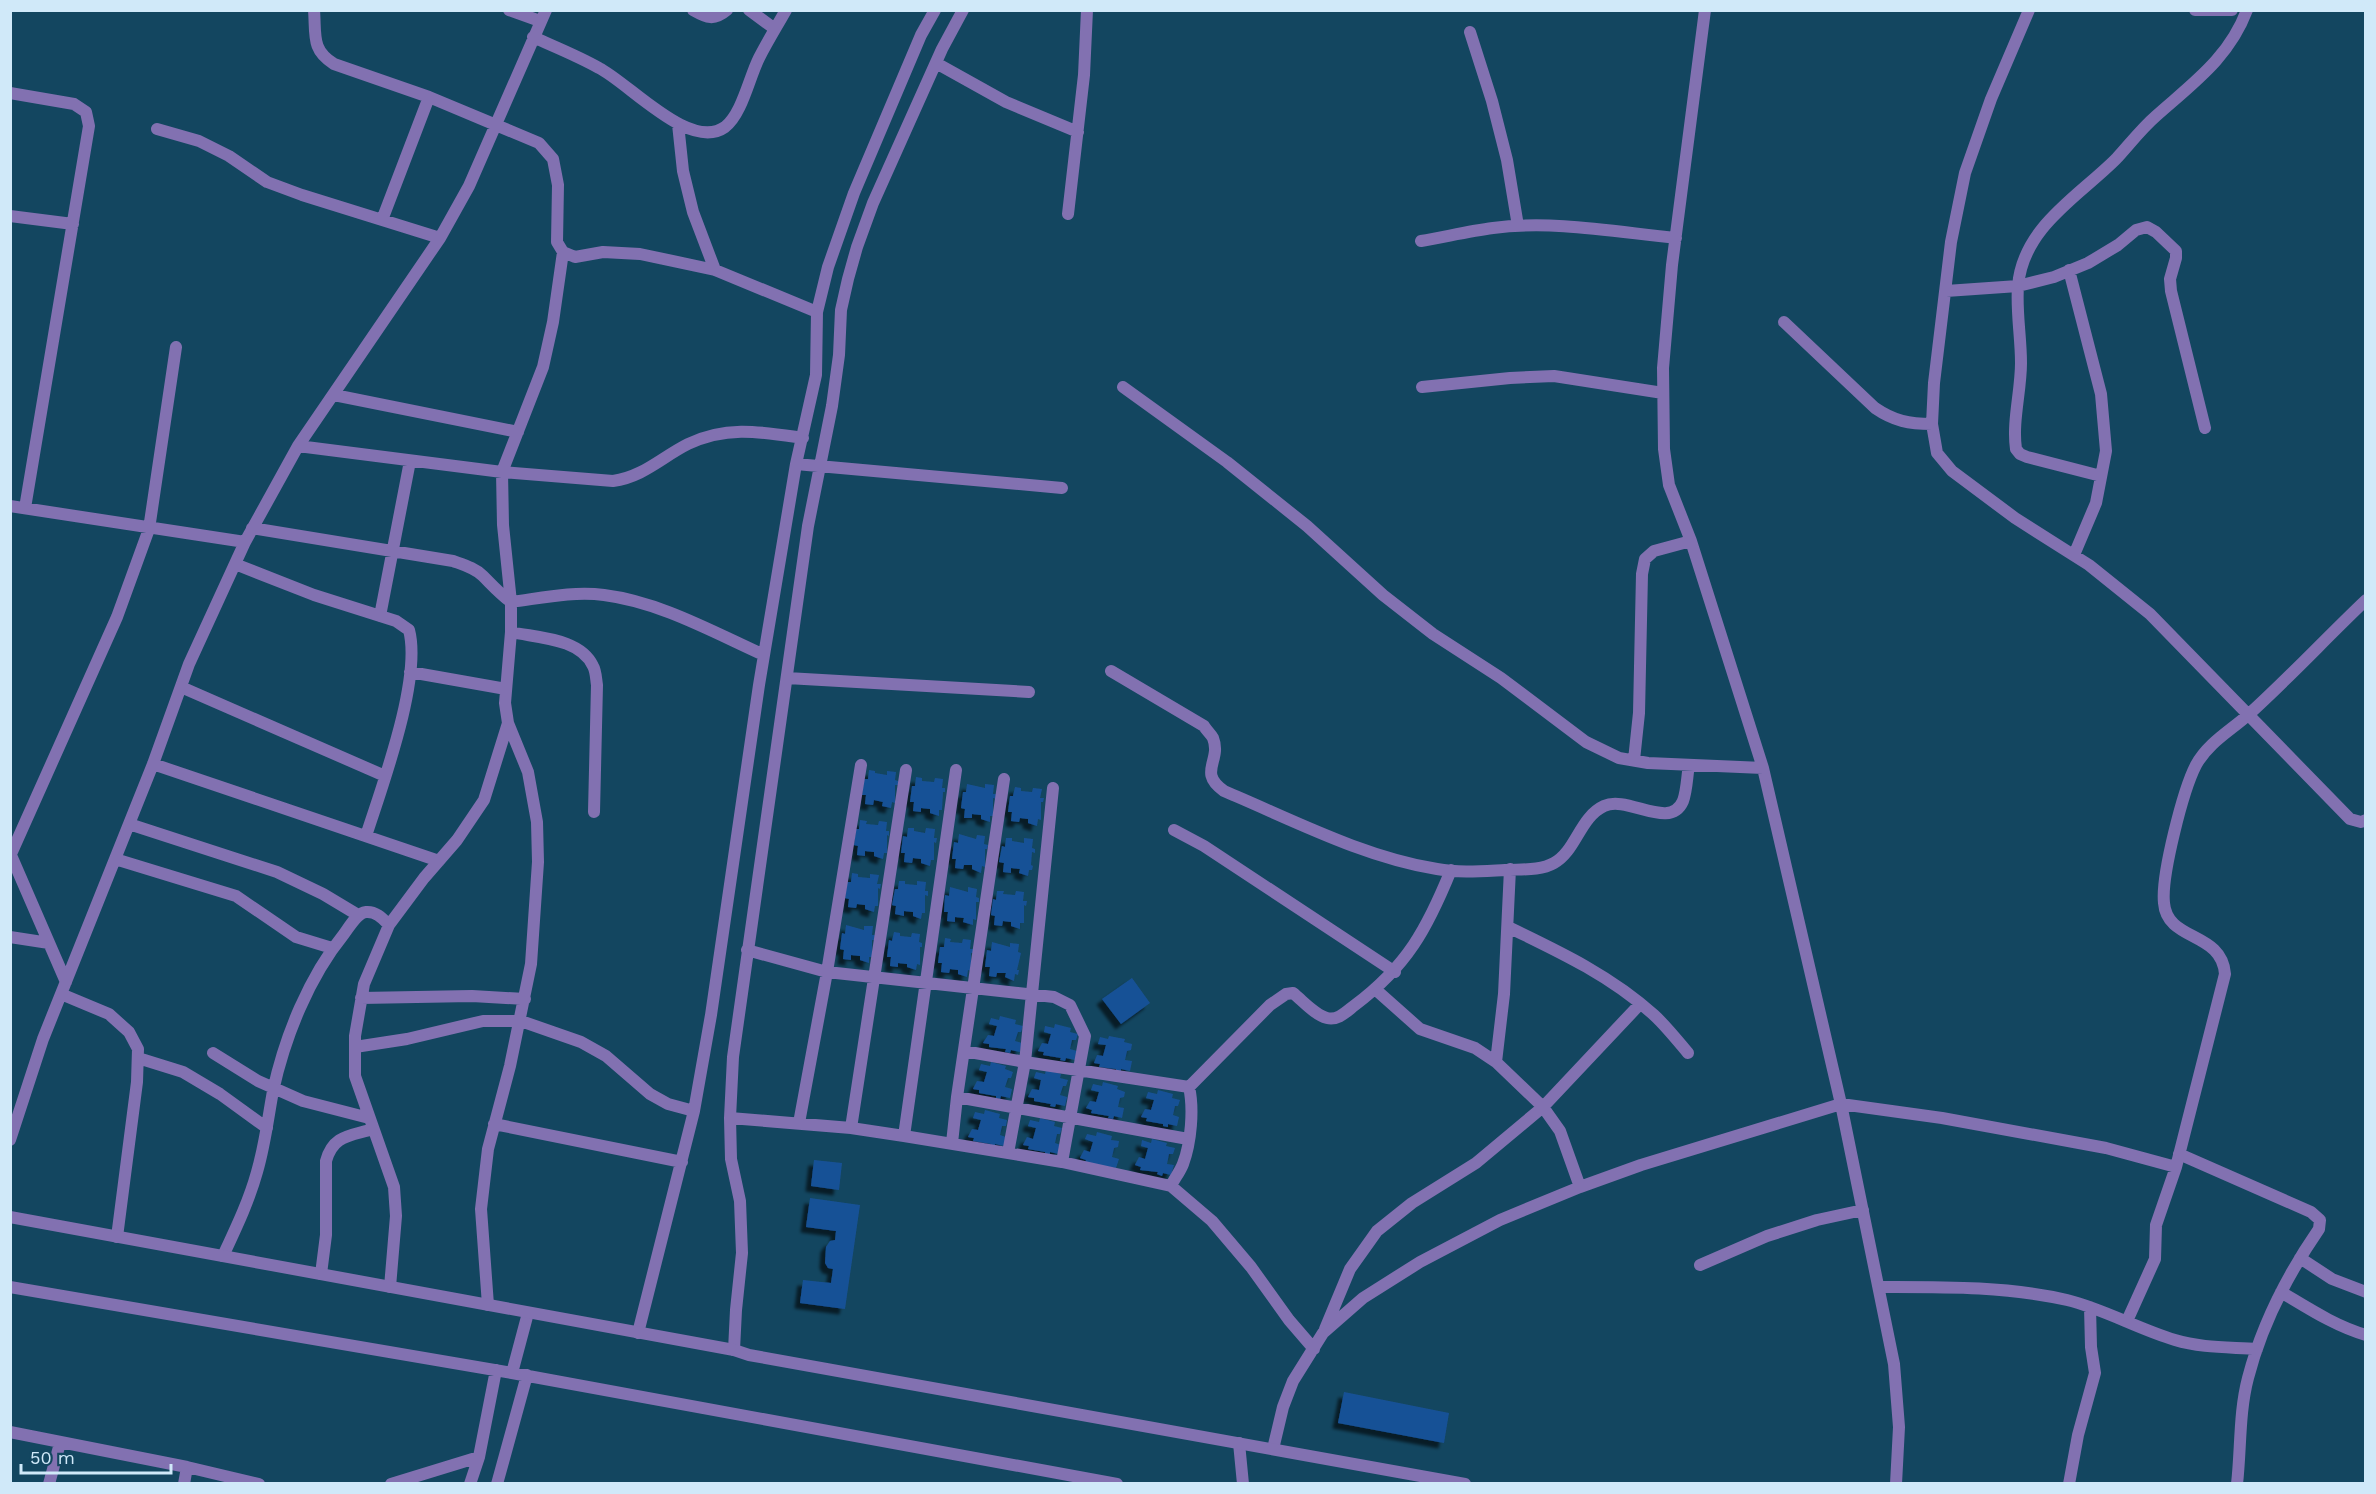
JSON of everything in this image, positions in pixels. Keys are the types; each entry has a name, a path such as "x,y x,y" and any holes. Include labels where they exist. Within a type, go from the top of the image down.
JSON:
{"street":[{"path":"314,10 318,50 323,58 334,64 429,97 538,143 553,159 558,185 557,242 563,252 575,257 603,252 640,254 715,270 817,312"},
{"path":"10,1140 43,1039 153,764 181,687 245,542 298,446 441,238 469,186 497,124 543,16 509,10"},
{"path":"693,10 707,18 716,18 727,10"},
{"path":"749,10 775,29"},
{"path":"533,37 601,68 678,124 694,132 711,132 724,128 735,116 758,60 786,10"},
{"path":"734,1350 742,1253 740,1202 731,1159 730,1118 733,1057 808,526 808,466 803,438 816,375 817,312 828,267 854,193 921,35 934,10"},
{"path":"638,1333 694,1111 711,1015 764,655 808,466 834,396 841,310 857,247 873,203 936,63 963,10"},
{"path":"1068,214 1084,75 1087,10"},
{"path":"1705,10 1676,238 1663,368 1664,449 1669,486 1691,541 1763,768 1841,1104 1894,1364 1899,1427 1896,1482 1909,1484"},
{"path":"2029,10 1991,99 1965,173 1951,242 1934,383 1932,424 1937,453 1953,471 2015,518 2074,555 2150,614 2350,819 2361,822 2366,820"},
{"path":"2194,10 2232,10"},
{"path":"2101,476 2027,457 2016,449 2021,340 2018,286 2022,268 2031,244 2043,227 2116,158 2156,116 2203,76 2239,31 2247,10"},
{"path":"1470,32 1492,101 1518,226"},
{"path":"936,63 1006,102 1078,132"},
{"path":"10,93 74,104 86,112 89,126 25,508"},
{"path":"382,220 429,97"},
{"path":"678,124 683,171 693,212 715,270"},
{"path":"157,129 199,141 229,156 267,182 441,238"},
{"path":"10,216 73,224"},
{"path":"1421,242 1493,228 1518,226 1589,229 1676,238"},
{"path":"1946,291 2018,286 2069,270 2088,263 2118,245 2136,230 2147,227 2156,232 2176,251 2170,279 2171,291 2205,428"},
{"path":"488,1305 481,1209 488,1149 521,1021 531,964 536,908 537,822 528,772 508,723 504,703 512,602 503,525 502,472 543,367 553,322 563,252"},
{"path":"2069,270 2101,394 2106,451 2096,503 2074,555"},
{"path":"1784,322 1875,408 1891,419 1910,424 1932,424"},
{"path":"117,1237 137,1082 138,1049 129,1032 109,1014 64,988 49,943 11,854 117,617 149,529 176,347"},
{"path":"1422,387 1554,376 1663,393"},
{"path":"1123,387 1227,462 1307,526 1383,595 1433,634 1501,678 1586,742 1619,758 1689,765 1763,768"},
{"path":"334,394 518,432"},
{"path":"298,446 502,472 613,481 638,475 687,445 714,434 748,431 803,438"},
{"path":"380,616 391,551 411,461"},
{"path":"808,466 1062,488"},
{"path":"10,506 245,542"},
{"path":"252,528 453,561 483,575 499,594 512,602 561,595 603,595 645,604 764,655"},
{"path":"1634,760 1639,713 1642,574 1645,560 1654,551 1691,541"},
{"path":"235,564 314,595 396,621 409,630 413,643 410,672 397,738 366,836"},
{"path":"2127,1321 2156,1258 2156,1225 2176,1167 2221,992 2224,968 2224,961 2217,950 2182,930 2170,919 2163,905 2163,888 2181,805 2196,764 2218,737 2247,716 2366,600"},
{"path":"511,632 568,644 583,651 594,666 597,684 594,813"},
{"path":"1110,671 1204,726 1212,738 1214,751 1210,775 1214,784 1224,791 1366,850 1412,864 1451,870 1542,868 1555,863 1565,853 1590,817 1602,806 1614,802 1666,814 1677,810 1683,800 1689,765"},
{"path":"410,672 506,689"},
{"path":"787,678 1029,692"},
{"path":"181,687 385,776"},
{"path":"390,1287 396,1216 394,1187 355,1076 355,1047 361,998 364,984 389,925 467,827 484,800 508,723"},
{"path":"153,764 439,861"},
{"path":"799,1123 827,972 861,765"},
{"path":"851,1128 906,770"},
{"path":"904,1136 956,770"},
{"path":"952,1143 1004,779"},
{"path":"1008,1153 1025,1062 1053,789"},
{"path":"129,824 277,872 323,894 358,915"},
{"path":"1174,830 1204,846 1395,972"},
{"path":"115,859 236,896 296,937 332,948"},
{"path":"1189,1087 1270,1005 1286,994 1293,993 1328,1019 1339,1017 1395,972 1418,941 1451,870"},
{"path":"1496,1062 1504,994 1510,870"},
{"path":"223,1256 247,1204 258,1169 274,1088 292,1027 332,948 358,915 365,912 376,913 389,925"},
{"path":"1508,927 1565,954 1615,983 1654,1015 1688,1053"},
{"path":"10,937 49,943"},
{"path":"747,950 827,972 1054,997 1070,1005 1085,1036 1062,1162"},
{"path":"1375,988 1420,1029 1474,1048 1496,1062 1543,1107 1560,1131 1580,1187"},
{"path":"361,998 472,996 525,999"},
{"path":"1274,1449 1283,1407 1293,1381 1323,1333 1350,1269 1377,1231 1412,1203 1476,1163 1543,1107 1640,1004"},
{"path":"355,1047 406,1039 483,1021 521,1021 582,1042 606,1056 650,1094 668,1104 694,1111"},
{"path":"964,1051 1189,1087"},
{"path":"213,1053 258,1081 303,1101 371,1123"},
{"path":"138,1058 183,1072 220,1094 267,1128"},
{"path":"1171,1186 1183,1165 1188,1139 1192,1101 1189,1087"},
{"path":"957,1097 1188,1139"},
{"path":"1323,1333 1363,1298 1420,1262 1500,1220 1641,1165 1841,1104 1942,1118 2106,1148 2176,1167"},
{"path":"730,1118 851,1128 952,1143 1062,1162 1171,1186 1212,1221 1251,1267 1289,1320 1314,1349"},
{"path":"321,1274 326,1235 326,1161 329,1149 338,1139 371,1123"},
{"path":"494,1124 682,1162"},
{"path":"2179,1154 2311,1212 2320,1220 2319,1229 2281,1292 2257,1349 2247,1380 2237,1484"},
{"path":"1700,1265 1767,1236 1817,1220 1863,1210"},
{"path":"10,1217 734,1350 749,1355 1465,1484"},
{"path":"2300,1258 2332,1279 2366,1292"},
{"path":"10,1287 512,1372 1117,1484"},
{"path":"1879,1287 1950,1287 2065,1300 2091,1307 2177,1341 2203,1346 2257,1349"},
{"path":"2281,1292 2314,1312 2366,1335"},
{"path":"2069,1484 2078,1435 2096,1373 2091,1347 2091,1307"},
{"path":"512,1372 528,1313"},
{"path":"470,1484 479,1457 496,1370"},
{"path":"497,1484 526,1375"},
{"path":"10,1432 187,1467 259,1484"},
{"path":"50,1484 60,1443"},
{"path":"1239,1443 1243,1484"},
{"path":"391,1484 479,1457"},
{"path":"184,1484 187,1467"}],"building":[{"path":"869,770 887,775 887,771 896,772 895,780 898,781 898,785 895,785 895,803 892,802 891,808 882,806 883,802 874,800 873,805 865,804 866,795 862,795 864,779 868,779"},
{"path":"916,777 922,778 922,781 934,782 935,778 943,779 942,788 945,788 945,792 943,792 942,810 939,810 939,816 930,813 930,809 921,808 921,812 913,811 914,802 910,802"},
{"path":"967,784 985,788 985,784 994,785 993,794 996,794 996,799 993,798 993,816 990,816 990,822 981,819 981,815 972,814 972,818 964,818 965,809 961,808 963,792 966,792"},
{"path":"1015,787 1021,788 1021,791 1032,792 1033,788 1042,789 1040,798 1044,798 1041,802 1041,820 1038,819 1037,826 1028,823 1028,819 1020,818 1019,822 1011,821 1012,812 1008,812 1010,796 1013,796"},
{"path":"860,820 867,821 866,824 878,825 879,821 887,822 886,831 889,831 889,836 887,835 887,853 884,853 883,859 874,856 874,852 865,851 865,856 857,855 858,846 854,845"},
{"path":"908,828 925,833 926,828 935,829 934,838 937,838 936,843 934,842 934,860 931,860 930,866 921,863 921,859 913,858 912,863 904,862 905,853 901,853 903,836 907,837"},
{"path":"959,834 976,839 977,835 985,836 984,844 988,845 985,849 985,867 982,866 981,873 972,869 972,865 964,865 963,869 955,868 956,859 952,859 954,842 958,843"},
{"path":"1006,838 1024,843 1024,838 1033,839 1032,848 1035,849 1035,853 1032,852 1031,865 1033,866 1028,876 1019,873 1020,869 1011,868 1011,873 1003,872 1004,863 999,862"},
{"path":"852,873 858,874 858,877 870,878 870,874 879,875 877,884 881,884 880,889 878,888 878,906 875,906 874,912 865,909 865,905 857,904 856,908 848,907 849,899 845,898 847,882 851,882"},
{"path":"899,881 917,885 917,881 926,882 925,891 928,891 928,896 925,895 925,913 922,913 921,919 913,916 913,912 904,911 904,916 895,914 896,906 892,905"},
{"path":"950,887 968,892 968,887 977,889 976,897 979,898 979,902 976,902 976,920 973,919 973,925 963,922 964,918 955,917 955,922 947,921 948,912 944,912 945,895 949,896"},
{"path":"997,891 1015,895 1016,891 1024,892 1023,901 1027,901 1026,906 1024,905 1024,923 1020,923 1020,929 1011,926 1011,922 1003,921 1002,926 994,925 995,916 991,915 993,899 996,900"},
{"path":"846,925 864,930 864,926 873,926 872,935 875,935 875,940 872,940 872,957 869,957 869,963 860,960 860,956 851,955 851,960 843,959 844,950 840,949 842,933 845,934"},
{"path":"894,932 900,933 900,936 911,937 912,933 920,934 919,942 922,943 922,947 920,947 920,965 917,964 916,970 907,967 907,964 898,963 898,967 890,966 891,957 887,957 889,940 892,941"},
{"path":"945,938 951,939 950,942 962,943 963,939 971,940 970,949 974,949 971,953 971,971 968,970 967,977 958,974 958,970 950,969 949,973 941,972 942,963 938,963 940,947 944,947"},
{"path":"992,942 1010,947 1010,943 1019,944 1018,952 1021,953 1017,970 1019,970 1018,975 1015,974 1014,981 1005,977 1006,973 997,973 996,977 989,976 990,967 985,967 987,950 991,951"},
{"path":"1132,978 1150,1003 1121,1024 1102,999"},
{"path":"1000,1016 1016,1020 1015,1024 1023,1026 1015,1041 1022,1043 1020,1052 1011,1050 1010,1053 1005,1052 1006,1049 989,1047 989,1044 983,1043 988,1035 994,1036 997,1026 989,1024 991,1018 999,1020"},
{"path":"1055,1024 1071,1028 1070,1032 1078,1034 1076,1040 1072,1040 1070,1049 1077,1051 1075,1060 1066,1058 1065,1061 1060,1060 1061,1058 1043,1055 1044,1052 1038,1051 1042,1043 1048,1044 1051,1034 1044,1032 1045,1026 1054,1028"},
{"path":"1109,1036 1125,1039 1124,1042 1132,1044 1125,1060 1132,1061 1130,1071 1121,1069 1121,1072 1116,1071 1116,1069 1099,1067 1100,1064 1094,1063 1097,1055 1103,1056 1106,1045 1098,1044 1100,1037 1108,1039"},
{"path":"991,1062 1006,1066 1005,1069 1013,1072 1005,1087 1012,1089 1010,1098 1001,1096 1000,1099 973,1089 977,1081 984,1082 987,1072 979,1070 981,1064 990,1066"},
{"path":"1046,1070 1061,1074 1060,1078 1068,1080 1060,1095 1067,1097 1065,1106 1056,1104 1055,1107 1050,1106 1051,1104 1034,1101 1034,1098 1028,1097 1032,1089 1039,1090 1041,1080 1034,1078 1036,1072 1045,1074"},
{"path":"1103,1082 1118,1086 1117,1089 1125,1092 1124,1097 1120,1098 1118,1107 1124,1108 1122,1118 1114,1116 1113,1119 1108,1118 1109,1116 1091,1113 1092,1110 1086,1108 1090,1101 1096,1102 1099,1092 1091,1090 1093,1084 1102,1086"},
{"path":"1158,1090 1173,1094 1172,1098 1180,1100 1178,1106 1175,1106 1173,1115 1179,1117 1177,1126 1168,1124 1168,1127 1163,1126 1163,1124 1146,1121 1147,1118 1141,1117 1145,1109 1151,1110 1154,1100 1146,1098 1148,1092 1157,1094"},
{"path":"985,1110 1000,1114 999,1118 1007,1120 1006,1126 1002,1126 1000,1135 1006,1137 1004,1146 995,1144 995,1147 990,1146 991,1144 973,1141 974,1138 968,1137 972,1129 978,1130 981,1120 973,1118 975,1112 984,1114"},
{"path":"1040,1118 1055,1122 1054,1126 1062,1128 1060,1134 1057,1134 1055,1143 1061,1145 1059,1154 1050,1152 1050,1155 1045,1154 1045,1152 1028,1149 1029,1146 1023,1145 1027,1137 1033,1139 1036,1128 1028,1126 1030,1120 1039,1122"},
{"path":"1097,1132 1112,1136 1111,1140 1119,1141 1112,1157 1119,1159 1116,1168 1085,1163 1086,1160 1080,1158 1084,1150 1090,1152 1093,1142 1085,1139 1087,1134 1096,1136"},
{"path":"1152,1139 1175,1148 1173,1154 1169,1154 1167,1164 1174,1165 1171,1175 1163,1173 1162,1176 1157,1174 1158,1172 1140,1170 1141,1167 1135,1165 1139,1157 1145,1159 1148,1148 1141,1146 1142,1140 1151,1143"},
{"path":"814,1160 842,1163 839,1190 811,1186"},
{"path":"810,1198 860,1205 845,1309 800,1303 803,1280 831,1283 833,1269 828,1268 825,1263 826,1247 830,1241 835,1240 836,1231 806,1227"},
{"path":"1344,1392 1449,1413 1444,1443 1338,1423"}]}
